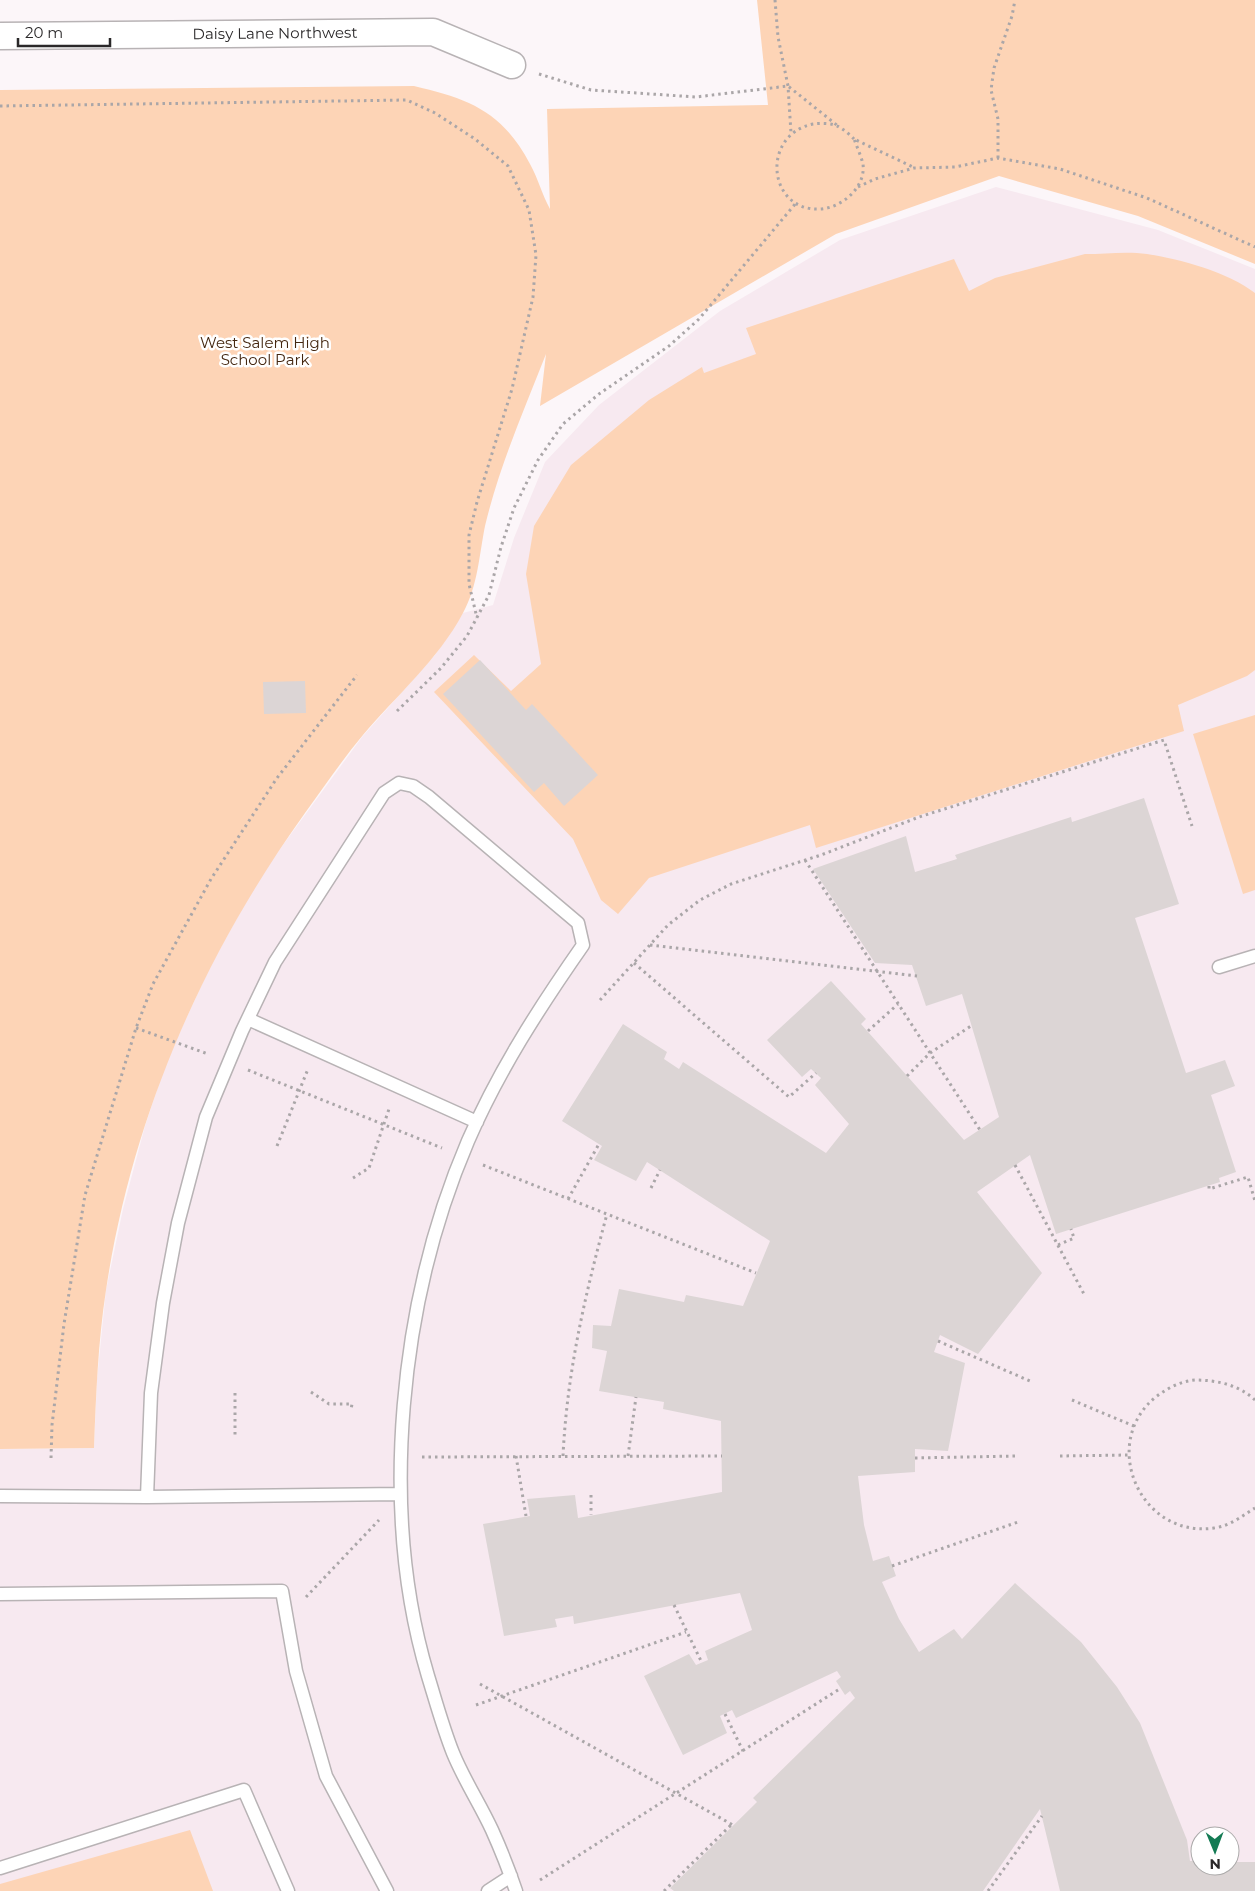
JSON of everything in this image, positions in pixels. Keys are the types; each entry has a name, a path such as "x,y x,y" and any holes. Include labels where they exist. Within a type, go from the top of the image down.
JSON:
{"street":[{"name":"Daisy Lane Northwest","path":"0,36 433,32 512,65"}],"lane":[{"path":"147,1497 151,1393 163,1303 178,1223 206,1117 275,962 384,793 391,786 398,784 413,786 429,797 578,923 583,945 534,1014 477,1122 439,1223 418,1308 405,1389 400,1494 407,1583 427,1674 454,1754 492,1830 516,1891"},
{"path":"1219,967 1255,956"},
{"path":"248,1019 477,1122"},
{"path":"0,1496 147,1497 400,1494"},
{"path":"0,1594 282,1591 296,1671 326,1776 386,1891"},
{"path":"0,1868 244,1790 288,1891"},
{"path":"488,1891 511,1876"}],"path":[{"path":"775,0 778,37 788,86 791,133"},
{"path":"998,158 998,119 991,90 994,68 1012,16 1015,0"},
{"path":"512,65 591,90 696,97 788,86 854,139 914,168"},
{"path":"0,106 407,100 435,112 475,139 508,166 529,210 536,255 533,297 512,389 477,502 469,535 469,584 477,618"},
{"path":"838,126 819,123 804,126 791,133 780,147 776,169 783,191 796,203 813,209 829,209 846,200 858,187 875,179 914,168 955,167 998,158 1060,169 1147,198 1255,247"},
{"path":"854,139 863,166 858,187"},
{"path":"396,711 442,668 467,636 489,595 501,547 514,508 538,460 563,424 599,394 669,346 698,319 796,203"},
{"path":"51,1458 52,1425 64,1324 85,1195 136,1028 153,984 211,879 277,778 357,675"},
{"path":"600,1000 668,926 700,900 731,884 805,860 919,817 1164,740 1192,826"},
{"path":"805,860 980,1130"},
{"path":"650,945 916,976"},
{"path":"634,963 789,1097 816,1073"},
{"path":"868,1031 898,1004"},
{"path":"907,1076 930,1053 972,1026"},
{"path":"136,1028 211,1056"},
{"path":"277,1146 315,1050"},
{"path":"242,1068 442,1149"},
{"path":"353,1178 369,1168 397,1086"},
{"path":"568,1198 598,1144"},
{"path":"477,1162 756,1273"},
{"path":"1015,1166 1085,1296"},
{"path":"651,1188 660,1170"},
{"path":"1209,1186 1209,1189 1248,1177 1255,1201"},
{"path":"563,1456 572,1363 588,1286 607,1214"},
{"path":"1058,1244 1074,1238 1071,1229"},
{"path":"938,1341 1030,1382"},
{"path":"1255,1400 1234,1386 1212,1380 1189,1381 1167,1388 1149,1402 1134,1426 1129,1444 1129,1467 1137,1488 1150,1507 1169,1521 1191,1527 1214,1528 1236,1521 1255,1508"},
{"path":"311,1392 329,1404 352,1404 351,1410"},
{"path":"235,1393 235,1437"},
{"path":"628,1456 636,1397"},
{"path":"1072,1400 1134,1426"},
{"path":"1060,1456 1129,1455"},
{"path":"516,1456 526,1516"},
{"path":"421,1457 722,1456"},
{"path":"915,1458 1016,1456"},
{"path":"591,1495 592,1515"},
{"path":"306,1598 379,1520"},
{"path":"892,1566 1018,1522"},
{"path":"674,1605 702,1663"},
{"path":"476,1705 686,1632"},
{"path":"480,1684 732,1824 664,1891"},
{"path":"540,1880 841,1688"},
{"path":"725,1714 742,1752"},
{"path":"988,1891 1042,1816"}],"shaded area":[{"path":"996,187 1158,230 1255,269 1255,1891 0,1891 0,1449 94,1448 97,1379 106,1290 123,1209 145,1126 167,1060 211,965 261,875 362,737 435,655 463,613 493,605 514,538 545,462 599,405 720,311 840,240"}],"green space":[{"name":"West Salem High School Park","path":"757,0 1255,0 1255,264 1138,216 999,176 836,234 540,406 546,354 497,482 485,526 475,581 463,613 429,662 348,754 268,867 204,981 177,1040 153,1100 134,1162 118,1226 101,1329 94,1448 0,1449 0,90 414,86 467,102 495,119 508,131 519,146 533,169 550,209 547,109 768,105"},
{"path":"1139,253 1174,259 1218,273 1255,293 1255,670 1247,676 1178,705 1184,731 816,848 810,825 649,878 618,914 601,900 573,839 434,692 474,655 511,691 541,664 526,574 534,526 571,465 649,400 702,367 704,373 756,354 746,328 954,259 969,291 995,278 1085,254"},
{"path":"1255,715 1255,890 1243,894 1193,734"},
{"path":"190,1830 213,1891 0,1891 0,1884"}],"building":[{"path":"480,660 526,710 532,704 598,775 564,806 544,783 534,792 443,694"},
{"path":"305,681 306,713 264,714 263,682"},
{"path":"1144,798 1179,904 1135,918 1186,1073 1225,1060 1235,1086 1211,1095 1236,1172 1219,1178 1220,1182 1056,1234 1030,1155 977,1192 1042,1273 978,1354 940,1335 934,1352 965,1363 948,1451 915,1449 915,1472 858,1476 864,1525 873,1561 889,1556 896,1576 882,1582 899,1619 919,1652 954,1629 962,1639 1015,1583 1081,1642 1117,1687 1140,1723 1187,1840 1190,1876 1240,1876 1240,1862 1255,1862 1255,1891 1060,1891 1040,1809 983,1891 674,1891 670,1888 757,1802 753,1798 855,1698 850,1691 845,1695 836,1681 841,1677 837,1671 736,1718 732,1710 720,1716 727,1733 683,1755 644,1676 689,1654 696,1665 708,1660 705,1651 752,1630 740,1593 574,1624 573,1616 555,1619 557,1627 504,1636 483,1524 530,1516 527,1499 575,1495 578,1518 722,1492 721,1421 663,1409 664,1402 599,1391 607,1351 592,1348 593,1325 611,1326 619,1289 684,1302 686,1295 743,1306 770,1241 647,1162 636,1181 594,1160 602,1146 562,1121 623,1024 667,1052 664,1059 679,1069 683,1062 826,1153 849,1124 815,1085 821,1078 811,1069 802,1077 767,1040 831,981 866,1019 861,1024 964,1140 999,1117 962,994 926,1006 912,965 875,963 813,869 906,836 915,872 957,859 955,855 1071,817 1072,822"}]}
